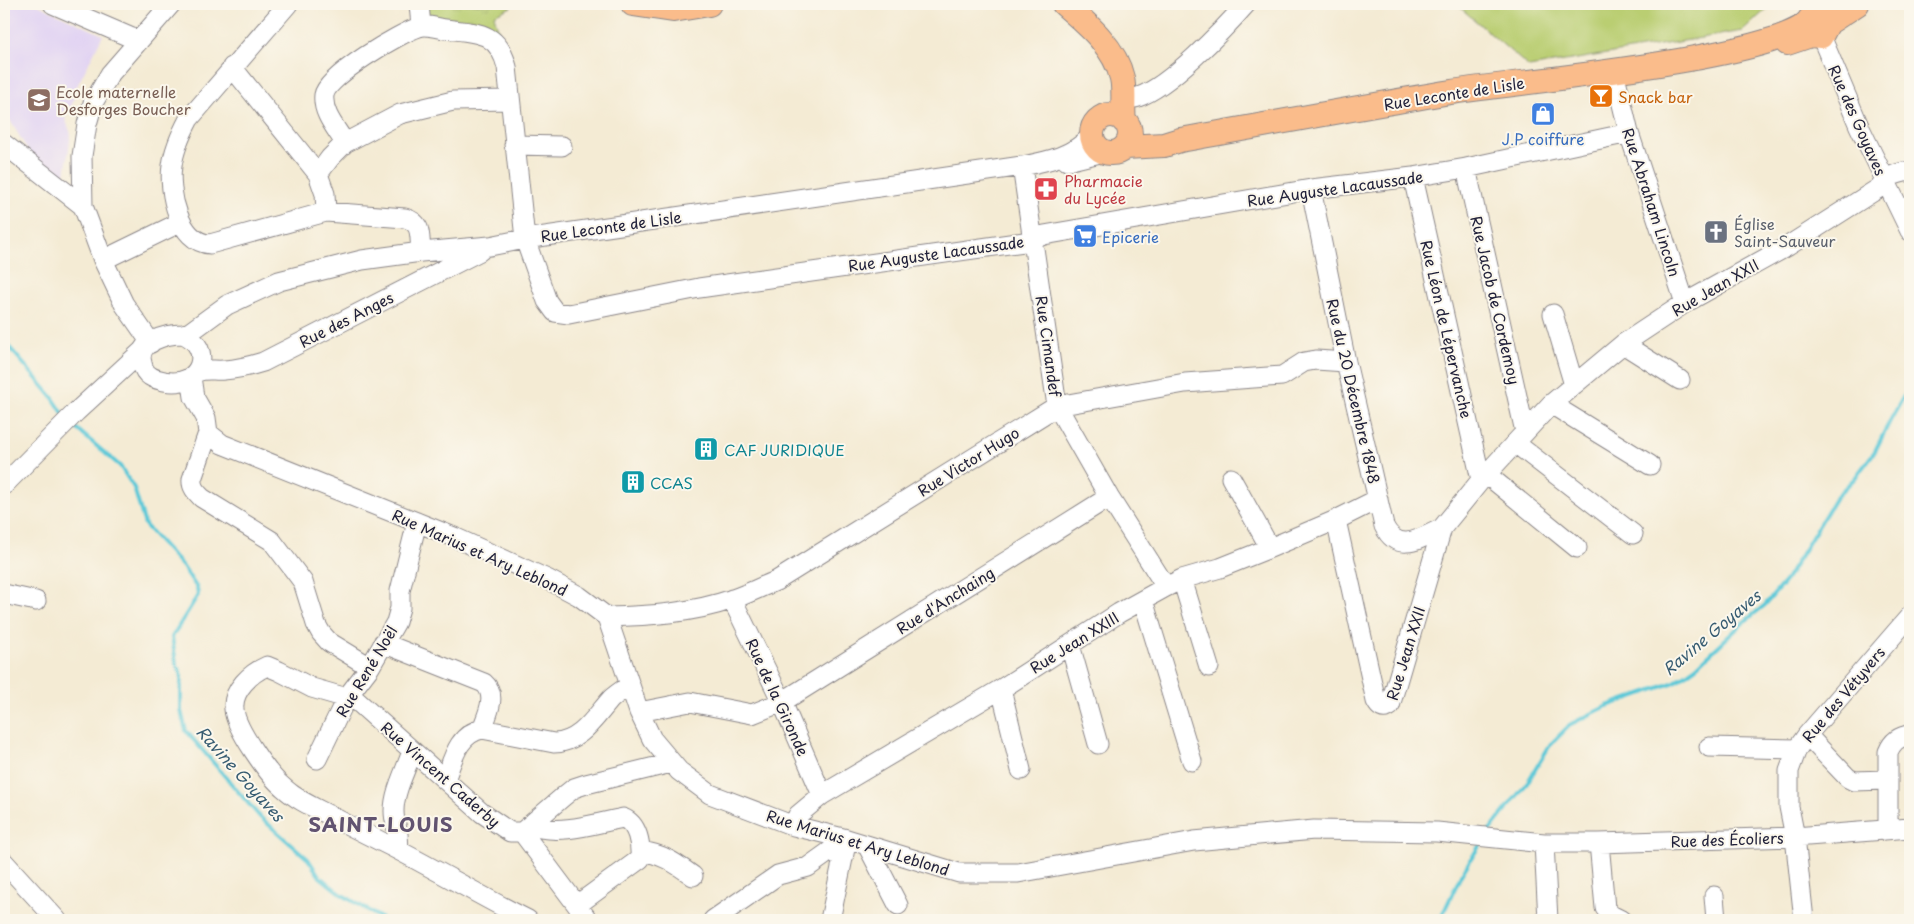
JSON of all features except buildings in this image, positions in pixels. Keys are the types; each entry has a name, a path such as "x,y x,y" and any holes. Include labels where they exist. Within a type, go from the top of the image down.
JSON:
{"main road":[{"path":"633,4 673,10 709,4"},
{"path":"1064,4 1089,27 1116,61 1115,128"},
{"name":"Rue Leconte de Lisle","path":"1817,27 1838,4"},
{"name":"Rue Leconte de Lisle","path":"1115,128 1164,145 1180,140 1453,92 1614,71 1729,52 1817,27 1857,4"}],"street":[{"path":"53,4 139,41"},
{"path":"146,347 103,260 83,206 82,156 87,124 93,103 110,74 171,4"},
{"path":"288,4 189,119 179,139 172,167 172,195 181,222 192,238 201,244 210,244 326,212 405,218 414,220 418,227 421,252"},
{"path":"346,142 324,108 324,93 331,82 378,48 421,26 419,4"},
{"path":"1115,128 1138,97 1174,74 1228,25 1246,4"},
{"name":"Rue Auguste Lacaussade","path":"421,26 483,34 492,39 504,56 508,67 514,145 525,239 547,301 556,312 569,314 699,288 1024,242 1044,235 1311,189 1413,177 1466,168 1630,133"},
{"name":"Rue des Goyaves","path":"1817,27 1860,126 1910,231"},
{"path":"232,68 318,174 325,194 326,212"},
{"name":"Rue Abraham Lincoln","path":"1614,71 1630,133 1685,303"},
{"path":"318,174 330,158 346,142 400,114 453,101 510,100"},
{"name":"Rue Leconte de Lisle","path":"183,334 190,332 227,305 279,281 362,260 421,252 490,246 525,239 1053,160 1063,162 1115,128"},
{"path":"4,144 83,206"},
{"path":"514,145 562,146"},
{"name":"Rue Cimandef","path":"1022,166 1057,406 1109,497 1174,583 1209,667"},
{"name":"Rue Jacob de Cordemoy","path":"1466,168 1520,438"},
{"name":"Rue Jean XXII","path":"1336,520 1376,701 1382,709 1390,706 1442,528 1484,477 1551,404 1623,344 1685,303 1788,246 1879,188 1885,179 1898,173 1910,172"},
{"name":"Rue Léon de Lépervanche","path":"1413,177 1484,477"},
{"name":"Rue du 20 Décembre 1848","path":"1311,189 1346,362 1384,526 1388,534 1396,540 1405,543 1415,541 1442,528"},
{"path":"103,260 181,222"},
{"name":"Rue des Anges","path":"194,374 204,369 222,370 263,362 490,246"},
{"path":"1553,314 1574,385"},
{"path":"4,485 76,412 146,347 167,335 183,334 193,340 199,351 200,358 194,374 183,382 168,382 150,376 132,376 108,383"},
{"path":"1623,344 1680,380"},
{"path":"146,347 140,358 150,376"},
{"name":"Rue Victor Hugo","path":"607,617 671,613 732,599 776,581 1057,406 1186,383 1282,376 1304,362 1316,360 1346,362"},
{"name":"Rue Marius et Ary Leblond","path":"194,374 194,397 207,426"},
{"name":"Rue Marius et Ary Leblond","path":"168,382 178,390 222,444 416,522 548,579 579,596 607,617 639,712 652,739 671,763 693,783 710,794 794,826 847,839 959,873 1018,873 1194,841 1314,830 1415,831 1498,838"},
{"path":"1551,404 1650,465"},
{"path":"207,426 191,483 196,493 272,541 303,582 321,634 329,642 370,668"},
{"path":"1520,438 1634,534"},
{"path":"1484,477 1577,548"},
{"path":"1231,478 1270,548"},
{"name":"Rue d'Anchaing","path":"639,712 690,702 756,713 782,702 1109,497"},
{"name":"Rue Jean XXIII","path":"794,826 798,815 822,796 1001,689 1119,613 1174,583 1220,568 1270,548 1336,520 1378,499"},
{"name":"Rue René Noël","path":"317,759 347,697 370,668 398,616 400,591 416,522"},
{"path":"4,594 36,602"},
{"name":"Rue de la Gironde","path":"732,599 782,702 822,796"},
{"path":"1143,600 1192,761"},
{"name":"Rue des Vétyvers","path":"1804,920 1789,807 1789,771 1802,742 1910,616"},
{"path":"383,643 478,681 488,687 492,700 482,729"},
{"path":"1070,645 1098,744"},
{"name":"Rue Vincent Caderby","path":"398,850 300,800 282,788 268,771 249,745 233,710 235,696 244,683 257,671 267,666 312,688 357,701 445,780 500,826 510,832 527,829 561,830 623,818 630,821 635,827 640,852"},
{"path":"445,780 464,738 475,730 482,729 554,744 565,743 575,738 612,698 630,685"},
{"path":"1001,689 1021,770"},
{"path":"1888,829 1886,780 1888,752 1890,747 1900,737 1910,735"},
{"path":"1710,747 1802,742 1854,781 1886,780"},
{"path":"413,752 395,803 394,816 400,835 398,850 528,920"},
{"path":"671,763 574,788 527,829 583,913 640,859 640,852 666,857 693,876"},
{"name":"Rue des Écoliers","path":"1498,838 1544,843 1599,843 1794,837 1910,828"},
{"path":"713,920 778,875 808,867 847,839"},
{"path":"830,920 847,839"},
{"path":"1544,843 1548,920"},
{"path":"1599,843 1605,908 1611,915 1621,920"},
{"path":"868,845 898,905"},
{"path":"4,862 57,920"},
{"path":"1714,896 1716,920"}],"shaded area":[{"name":"Ecole maternelle Desforges Boucher","path":"4,4 36,4 103,35 76,88 79,90 65,118 71,134 64,182 30,154 4,110"}],"green space":[{"path":"425,4 512,4 511,7 494,15 499,33 432,18 425,8"},
{"path":"1456,4 1772,4 1743,31 1529,67"}],"waterway":[{"name":"Ravine Goyaves","path":"4,341 53,398 64,415"},
{"name":"Ravine Goyaves","path":"1489,831 1527,783 1550,745 1571,724 1607,706 1675,682 1696,667 1765,605 1786,580 1836,497 1855,478 1875,451 1904,396 1910,390"},
{"name":"Ravine Goyaves","path":"71,424 120,466 134,488 145,525 183,567 197,588 198,595 172,637 176,663 181,675 181,711 186,731 260,817 308,859 320,877 341,894 384,920"},
{"name":"Ravine Goyaves","path":"1440,920 1461,875 1481,843"}],"place":[{"name":"Snack bar","path":"1601,96"},
{"name":"Ecole maternelle Desforges Boucher","path":"39,100"},
{"name":"J.P coiffure","path":"1543,114"},
{"name":"Pharmacie du Lycée","path":"1046,189"},
{"name":"Église Saint-Sauveur","path":"1716,232"},
{"name":"Epicerie","path":"1085,236"},
{"name":"CAF JURIDIQUE","path":"706,449"},
{"name":"CCAS","path":"633,482"}],"district":[{"name":"SAINT-LOUIS","path":"381,824"}]}
